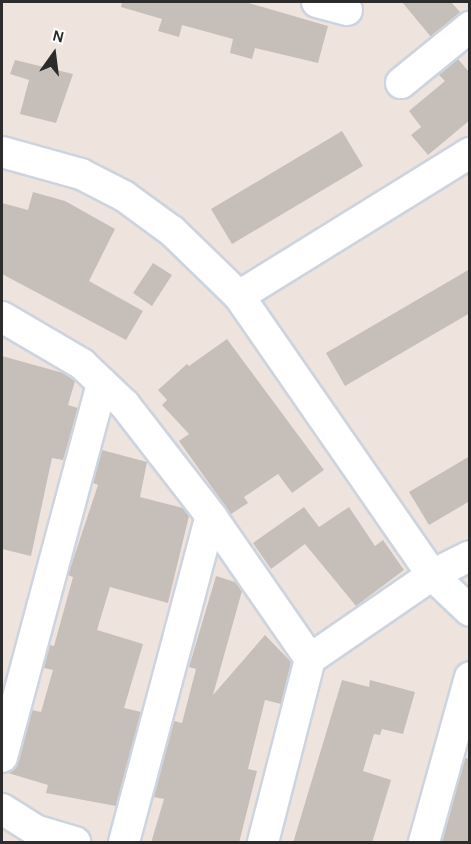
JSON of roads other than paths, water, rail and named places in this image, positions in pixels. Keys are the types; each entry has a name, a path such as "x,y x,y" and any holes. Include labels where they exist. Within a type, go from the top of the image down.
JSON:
{"street":[{"path":"316,2 348,10"},
{"path":"401,83 470,27"},
{"path":"2,152 81,174 124,196 172,231 239,296 432,575 470,612"},
{"path":"239,296 470,153"},
{"path":"2,317 82,364 125,405 211,516 310,659"},
{"path":"2,757 102,383"},
{"path":"124,843 211,516"},
{"path":"263,843 310,659 432,575 470,556"},
{"path":"424,843 470,678"},
{"path":"2,809 35,830 75,843"}]}
